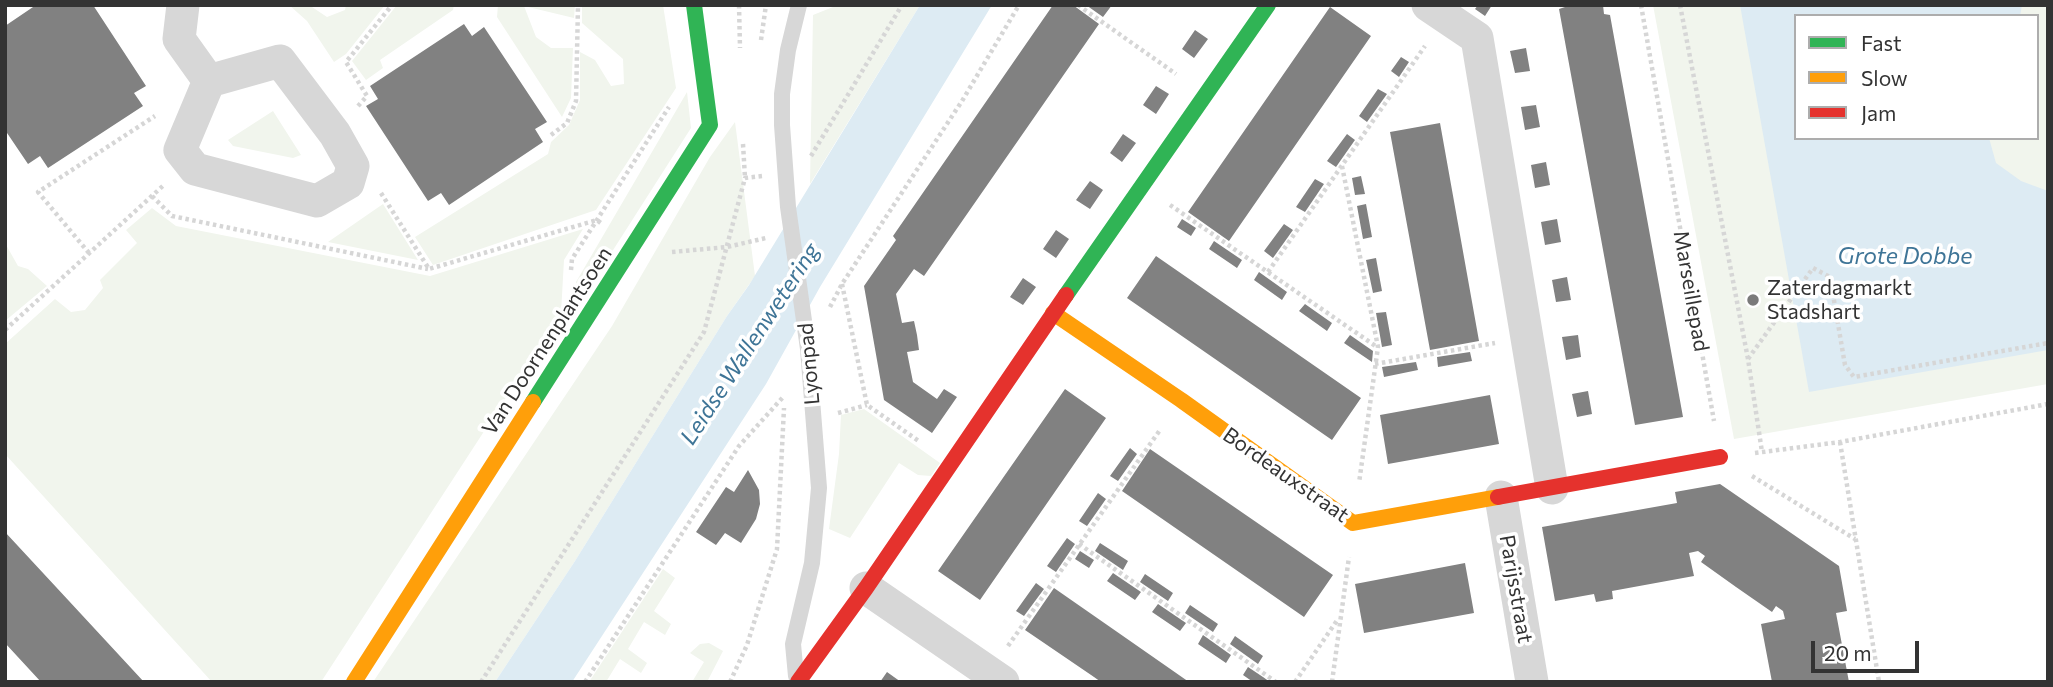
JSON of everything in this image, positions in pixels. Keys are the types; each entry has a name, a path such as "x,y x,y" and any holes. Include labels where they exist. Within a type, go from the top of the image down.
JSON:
{"street":[{"path":"183,5 179,39 209,81"},
{"name":"Van Doornenplantsoen","path":"354,682 710,125 694,5"},
{"path":"797,682 866,588 1053,313 1268,5"},
{"path":"1437,11 1477,38 1552,488"},
{"path":"280,61 335,134 353,166 348,183 317,201 195,169 180,150 209,81 280,61"},
{"name":"Bordeauxstraat","path":"1053,313 1181,400 1353,523 1720,457"},
{"name":"Parijsstraat","path":"1501,497 1532,682"},
{"path":"866,588 996,677"}],"lane":[{"name":"Lyonpad","path":"797,682 793,645 812,563 819,488 808,349 785,173 782,94 799,5"}],"path":[{"path":"335,134 367,96 346,62 392,5"},
{"path":"551,135 567,123 576,102 578,5"},
{"path":"481,682 704,332 745,178 803,170 902,5"},
{"path":"585,682 739,446 784,396 842,284 962,101 1019,5"},
{"path":"1078,5 1206,94"},
{"name":"Marseillepad","path":"1640,5 1720,457"},
{"path":"1680,5 1748,359 1762,452"},
{"path":"1268,272 1342,166 1437,11"},
{"path":"571,272 572,259 672,103"},
{"path":"89,253 38,192 163,111"},
{"path":"5,330 189,161"},
{"path":"353,166 376,184 429,269"},
{"path":"1332,682 1378,347 1342,166"},
{"path":"1142,186 1378,347"},
{"path":"152,196 172,216 429,269 597,220"},
{"path":"597,220 632,246 655,254 727,247 766,238"},
{"path":"1748,359 1813,268 1830,277 1844,365 1854,377 2048,343"},
{"path":"842,284 867,405 951,463"},
{"path":"1375,364 1527,337"},
{"name":"Lyonpad","path":"730,682 747,645 777,549 784,385"},
{"path":"996,677 1079,544 1181,400"},
{"path":"1720,457 1840,442 2048,404"},
{"path":"840,412 867,405"},
{"path":"1840,442 1879,682"},
{"path":"1720,457 1856,540"},
{"path":"1079,544 1276,682"},
{"path":"1295,682 1340,616"}],"shaded area":[{"path":"289,5 309,5 327,17 345,10 346,5 385,5 346,54 334,62 307,21"},
{"path":"397,5 454,5 453,10 380,60 383,68 366,80 352,61"},
{"path":"498,5 575,5 574,18 524,6 536,37 551,48 573,48 571,98 562,117 497,17"},
{"path":"582,5 663,5 676,88 596,210 433,265 415,237 548,154 551,142 569,125 580,100 580,52 595,60 611,86 624,84 623,59 582,23"},
{"path":"838,5 920,5 810,184 813,15"},
{"path":"1653,5 2048,5 2048,384 1734,439"},
{"path":"687,92 691,128 578,305 576,282"},
{"path":"273,111 301,155 293,158 233,146 228,140"},
{"path":"735,122 755,276 727,316 575,561 495,682 373,682 612,326 710,157"},
{"path":"383,204 418,260 328,242"},
{"path":"152,208 176,226 430,276 583,229 564,260 561,313 321,682 212,682 5,454 5,344 55,299 71,312 85,310 103,288 100,280 137,243 126,230"},
{"path":"5,243 18,266 28,269 47,286 5,321"},
{"path":"864,409 940,463 931,476 918,475 899,463 850,538 829,529 841,415"},
{"path":"663,569 675,578 654,611 671,624 665,635 644,622 628,649 647,663 641,673 620,659 606,682 589,682"},
{"path":"709,643 723,651 707,682 692,682 704,662 690,653 700,644"}],"water":[{"name":"Leidse Wallenwetering","path":"920,5 992,5 820,287 766,384 572,682 495,682 575,561 749,285"},
{"name":"Grote Dobbe","path":"1740,5 2022,5 2020,14 1794,14 1794,140 1990,140 1996,163 2021,181 2048,191 2048,350 1809,392"}],"building":[{"path":"36,5 93,5 146,86 134,93 143,106 48,168 40,156 28,164 5,130 5,26"},
{"path":"1053,5 1073,5 1099,24 924,276 914,269 896,294 902,323 914,321 917,335 919,350 907,352 913,382 937,399 944,389 957,397 932,433 884,400 864,286 896,240 893,236"},
{"path":"1086,5 1112,5 1103,17"},
{"path":"1478,5 1492,5 1485,16 1475,9"},
{"path":"1571,5 1603,5 1604,14 1610,15 1683,417 1635,425 1559,9"},
{"path":"1330,7 1371,36 1229,241 1188,212"},
{"path":"464,24 472,36 484,27 547,122 535,129 543,142 449,205 441,193 428,201 366,106 378,99 370,86"},
{"path":"1195,30 1208,39 1194,58 1182,49"},
{"path":"1526,48 1530,71 1515,73 1510,51"},
{"path":"1401,57 1409,62 1399,77 1391,71"},
{"path":"1156,86 1169,94 1156,114 1143,105"},
{"path":"1378,89 1387,94 1367,122 1359,116"},
{"path":"1536,105 1540,127 1525,130 1521,107"},
{"path":"1440,123 1479,341 1430,350 1390,132"},
{"path":"1123,134 1136,143 1122,162 1110,153"},
{"path":"1347,134 1355,140 1336,167 1327,161"},
{"path":"1546,162 1550,185 1535,188 1531,165"},
{"path":"1361,176 1365,194 1355,195 1352,178"},
{"path":"1315,179 1324,184 1305,212 1296,207"},
{"path":"1090,181 1103,190 1090,209 1076,200"},
{"path":"1366,204 1372,237 1363,239 1357,206"},
{"path":"1182,219 1196,228 1191,236 1177,227"},
{"path":"1557,219 1561,242 1545,245 1541,222"},
{"path":"1284,224 1293,230 1273,258 1264,251"},
{"path":"1056,230 1069,239 1056,258 1043,249"},
{"path":"1214,241 1242,260 1237,268 1209,249"},
{"path":"1156,256 1361,398 1332,440 1127,298"},
{"path":"1376,258 1382,291 1373,293 1366,260"},
{"path":"1259,272 1287,292 1282,300 1254,280"},
{"path":"1567,277 1571,300 1556,302 1552,280"},
{"path":"1023,278 1036,287 1023,305 1010,297"},
{"path":"1305,304 1332,323 1327,331 1299,311"},
{"path":"1386,312 1392,345 1382,347 1376,313"},
{"path":"1350,335 1373,351 1372,362 1344,343"},
{"path":"1578,335 1581,357 1566,360 1562,337"},
{"path":"1470,352 1472,361 1438,367 1437,357"},
{"path":"1416,362 1418,370 1384,377 1382,367"},
{"path":"1065,389 1106,418 980,600 938,571"},
{"path":"1588,391 1592,414 1577,417 1572,394"},
{"path":"1490,395 1499,444 1388,464 1380,415"},
{"path":"1130,448 1137,454 1118,481 1110,476"},
{"path":"1150,449 1333,575 1304,617 1122,491"},
{"path":"748,470 759,490 760,504 756,519 741,543 725,533 716,545 696,532 726,487 734,492"},
{"path":"1720,484 1839,566 1847,611 1836,613 1849,682 1772,682 1761,624 1785,619 1783,611 1776,606 1772,612 1736,587 1701,562 1705,556 1698,551 1689,553 1694,576 1612,591 1613,599 1596,602 1594,594 1555,601 1542,527 1677,503 1675,492"},
{"path":"1098,493 1106,499 1087,526 1079,521"},
{"path":"5,532 144,682 41,682 5,643"},
{"path":"1067,538 1075,544 1056,572 1047,566"},
{"path":"1100,543 1128,561 1123,570 1095,551"},
{"path":"1080,551 1094,560 1089,568 1075,559"},
{"path":"1465,563 1474,613 1364,633 1355,584"},
{"path":"1113,573 1141,592 1135,600 1107,581"},
{"path":"1145,574 1173,593 1168,601 1140,582"},
{"path":"1036,583 1044,589 1024,616 1016,611"},
{"path":"1054,588 1189,682 1101,682 1025,630"},
{"path":"1158,604 1186,623 1180,631 1152,612"},
{"path":"1190,605 1218,624 1213,632 1185,613"},
{"path":"1203,635 1231,655 1226,663 1198,644"},
{"path":"1235,636 1263,656 1258,664 1230,644"},
{"path":"1248,667 1270,682 1253,682 1243,675"},
{"path":"887,672 901,682 880,682"}],"traffic: fast":[{"path":"533,402 710,125 694,5"},
{"path":"1066,295 1268,5"}],"traffic: slow":[{"path":"1053,313 1181,400 1353,523 1498,497"},
{"path":"354,682 533,402"}],"traffic: jam":[{"path":"798,682 866,588 1066,295"},
{"path":"1498,497 1720,457"}],"place":[{"name":"Zaterdagmarkt Stadshart","path":"1753,300"}]}
